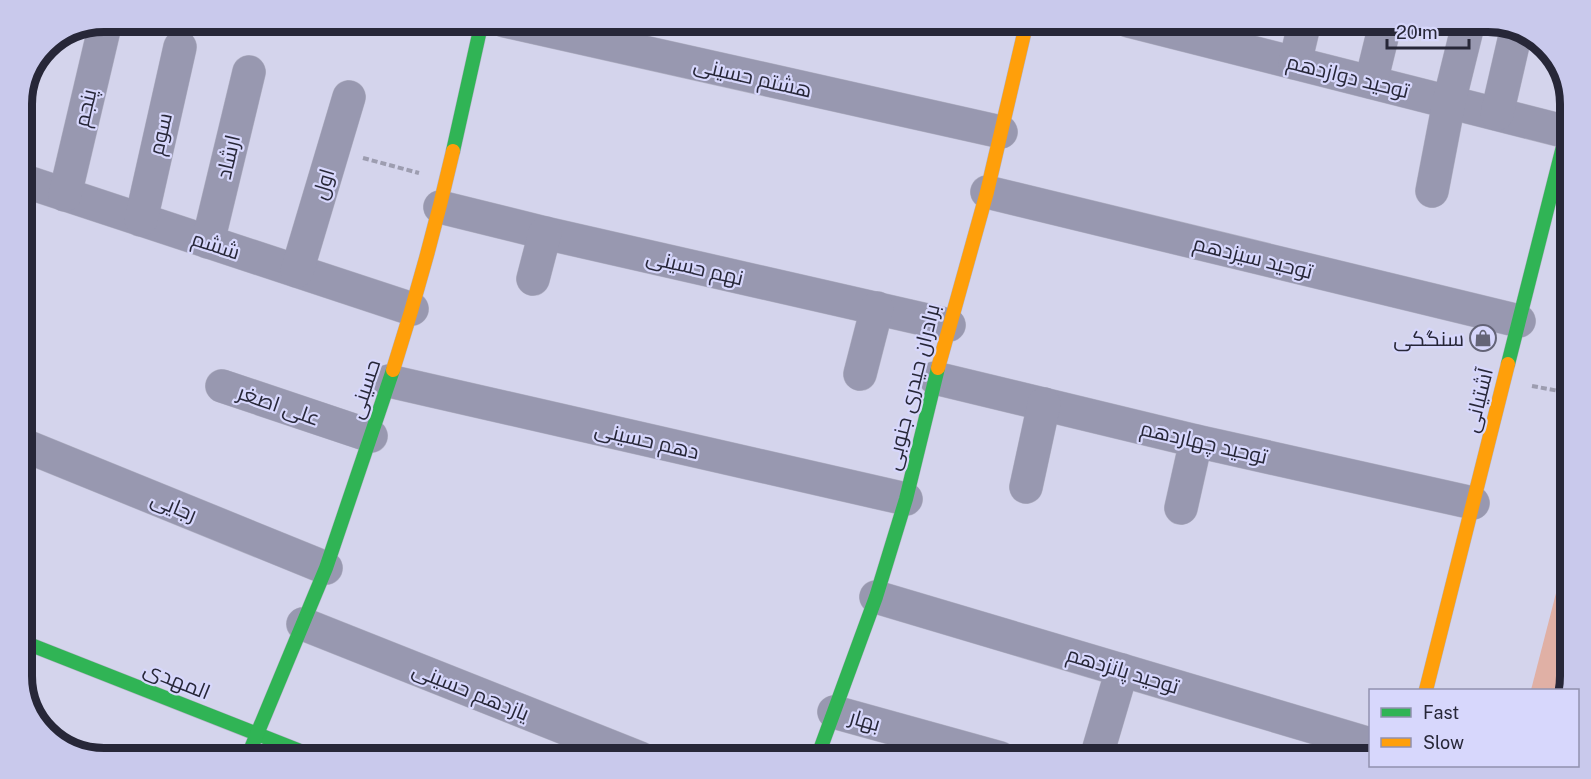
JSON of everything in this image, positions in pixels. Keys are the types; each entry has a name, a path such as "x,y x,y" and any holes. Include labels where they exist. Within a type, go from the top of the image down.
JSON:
{"street":[{"name":"پنجم","path":"65,195 103,32"},
{"name":"حسینی","path":"252,748 326,568 412,309 443,194 480,32"},
{"name":"هشتم حسینی","path":"554,32 1001,132"},
{"name":"برادران حیدری جنوبی","path":"821,748 876,597 906,499 935,378 987,192 1024,32"},
{"name":"توحید دوازدهم","path":"1172,32 1497,114 1559,124"},
{"path":"1295,63 1302,32"},
{"path":"1371,82 1383,32"},
{"path":"1432,191 1465,32"},
{"path":"1497,114 1515,37"},
{"name":"سوم","path":"141,220 180,47"},
{"name":"ارشاد","path":"208,242 249,72"},
{"name":"اول","path":"297,271 349,97"},
{"name":"آشتیانی","path":"1426,689 1559,161"},
{"name":"ششم","path":"32,184 412,309"},
{"name":"توحید سیزدهم","path":"987,192 1519,321"},
{"name":"نهم حسینی","path":"443,194 545,232 950,325"},
{"path":"533,279 545,232"},
{"path":"860,374 877,308"},
{"name":"توحید چهاردهم","path":"935,378 1196,441 1473,503"},
{"name":"دهم حسینی","path":"389,381 906,499"},
{"name":"علی اصغر","path":"222,386 371,436"},
{"path":"1026,488 1044,404"},
{"path":"1181,508 1196,441"},
{"name":"رجایی","path":"32,448 326,568"},
{"name":"توحید پانزدهم","path":"876,597 1369,743"},
{"name":"یازدهم حسینی","path":"303,624 615,748"},
{"name":"المهدی","path":"32,645 293,748"},
{"path":"1099,748 1122,670"},
{"name":"بهار","path":"834,712 964,748"}],"path":[{"path":"333,150 443,194"},
{"path":"1504,380 1560,391"}],"shaded area":[{"path":"1560,578 1558,689 1531,689"}],"traffic: fast":[{"path":"453,151 480,32"},
{"path":"1508,364 1559,162"},
{"path":"821,748 876,597 906,499 938,368"},
{"path":"251,748 326,568 393,370"},
{"path":"32,645 293,748"}],"traffic: slow":[{"path":"938,368 987,192 1024,32"},
{"path":"393,370 410,316 453,151"},
{"path":"1426,689 1508,364"}],"place":[{"name":"سنگکی","path":"1483,338"}]}
